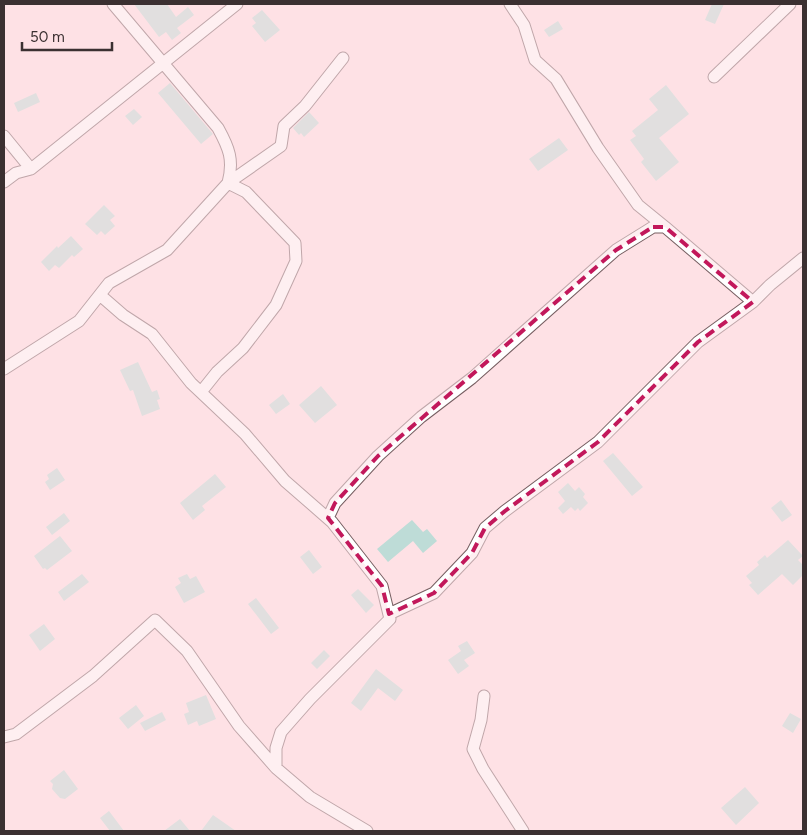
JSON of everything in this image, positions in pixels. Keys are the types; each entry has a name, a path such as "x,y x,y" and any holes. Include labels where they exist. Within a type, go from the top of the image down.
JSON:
{"street":[{"path":"113,4 218,128 228,146 232,168 228,183"},
{"path":"4,182 16,173 30,169 237,4"},
{"path":"510,4 524,25 535,60 556,79 598,148 638,205 753,302"},
{"path":"714,76 790,4"},
{"path":"4,369 79,321 109,283 167,250 228,183 281,146 284,126 305,106 343,58"},
{"path":"4,136 30,169"},
{"path":"201,392 217,372 243,348 276,304 296,261 295,243 246,192 228,183"},
{"path":"328,518 335,503 372,463 421,417 472,378 616,250 653,227 664,227"},
{"path":"389,614 434,593 472,553 485,528 498,516 598,442 698,342 753,302 770,285 803,258"},
{"path":"100,295 123,315 152,334 191,382 245,434 286,481 328,518 382,586 390,619 310,699 280,732 276,748 276,768"},
{"path":"4,737 16,734 93,676 155,620 187,651 239,726 276,768 310,797 367,831"},
{"path":"484,696 481,720 473,749 483,769 523,831"}],"highlighted area":[{"path":"653,227 665,227 753,302 698,342 598,442 485,528 472,553 434,593 389,614 382,586 328,518 335,503 378,456 616,250"}],"building":[{"path":"134,4 167,4 176,17 188,7 194,15 177,28 181,33 172,40 166,32 159,37"},
{"path":"712,4 724,4 715,24 705,20"},
{"path":"262,10 280,30 265,42 252,26 256,23 252,18"},
{"path":"558,21 563,29 549,37 544,30"},
{"path":"170,83 213,134 201,144 158,93"},
{"path":"666,85 689,114 659,138 679,162 656,181 641,162 644,159 630,140 636,136 632,131 658,110 649,99"},
{"path":"36,93 40,102 18,112 14,103"},
{"path":"134,109 142,117 133,125 125,116"},
{"path":"309,112 319,123 304,137 301,133 299,135 293,128"},
{"path":"559,138 568,150 538,171 529,159"},
{"path":"104,205 115,216 110,220 115,226 105,235 101,231 97,235 85,224"},
{"path":"71,236 83,249 74,257 72,255 59,268 55,265 49,271 41,262 57,246 58,248"},
{"path":"138,362 152,392 157,390 160,399 157,400 160,409 142,416 133,390 130,391 120,370"},
{"path":"321,386 337,405 315,423 299,405"},
{"path":"283,394 290,404 276,414 269,405"},
{"path":"613,453 643,487 632,496 603,461"},
{"path":"57,468 65,480 50,490 45,482 49,479 47,475"},
{"path":"215,474 226,487 202,506 205,510 193,520 180,503"},
{"path":"568,483 575,491 579,487 585,494 583,497 588,503 580,511 578,508 575,511 571,507 563,514 558,508 565,501 558,492"},
{"path":"781,500 792,515 782,522 771,508"},
{"path":"64,513 70,521 52,535 46,527"},
{"path":"412,520 423,532 427,529 437,541 423,553 413,541 388,562 377,549"},
{"path":"60,536 72,551 47,570 43,569 34,556"},
{"path":"788,540 803,556 798,560 803,565 803,575 793,585 782,574 758,595 749,585 752,583 746,576 759,565 757,562 765,555 767,558"},
{"path":"309,550 322,567 313,574 300,557"},
{"path":"82,574 89,582 64,601 58,592"},
{"path":"187,574 190,579 196,576 205,592 184,603 175,587 181,583 178,578"},
{"path":"358,589 374,605 366,613 351,595"},
{"path":"256,598 279,628 271,634 248,604"},
{"path":"44,624 55,639 40,651 29,635"},
{"path":"467,641 475,653 464,660 469,666 458,674 448,660 461,651 458,646"},
{"path":"324,650 330,656 317,669 311,663"},
{"path":"376,669 403,690 395,701 378,688 361,711 351,703"},
{"path":"206,695 216,719 199,726 197,721 188,725 184,714 189,712 186,703"},
{"path":"136,705 144,716 128,729 119,718"},
{"path":"162,712 166,720 145,731 140,723"},
{"path":"790,713 801,719 793,733 782,726"},
{"path":"64,770 78,789 65,799 60,798 52,789 53,784 50,781"},
{"path":"745,787 759,803 736,825 721,808"},
{"path":"109,811 124,831 110,831 100,818"},
{"path":"213,815 236,831 201,831"},
{"path":"180,819 190,831 164,831"}]}
